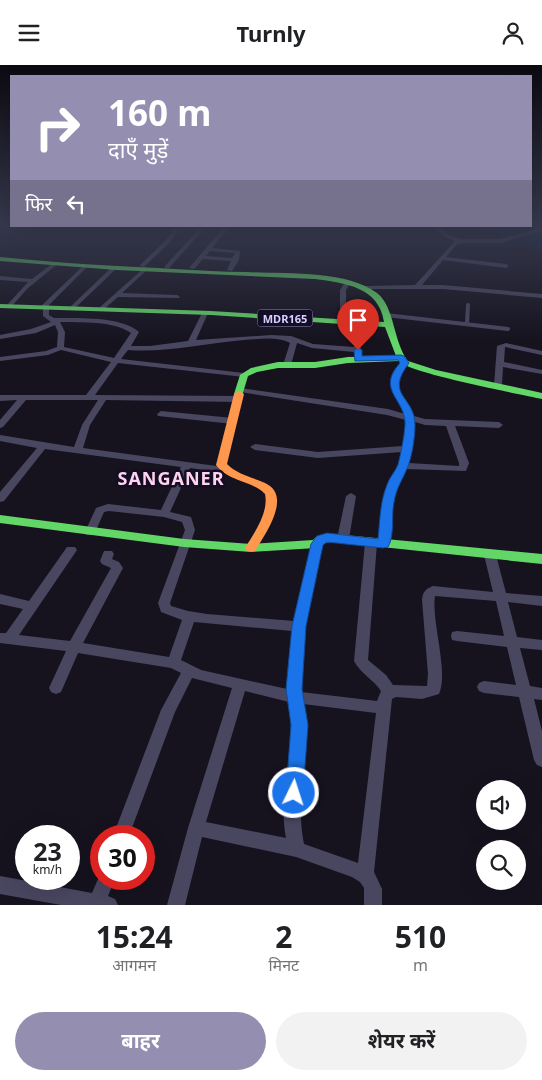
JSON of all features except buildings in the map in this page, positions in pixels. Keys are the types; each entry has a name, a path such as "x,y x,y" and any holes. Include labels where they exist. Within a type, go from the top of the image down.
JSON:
{"street":[{"path":"37,263 84,267 167,267 230,270 347,283 365,288 443,287 542,296"},
{"path":"85,263 251,275 262,274"},
{"path":"101,309 147,263"},
{"path":"167,267 170,263"},
{"path":"192,268 196,263"},
{"path":"230,270 234,263"},
{"path":"417,287 438,263"},
{"path":"484,263 506,266"},
{"path":"5,306 53,265"},
{"path":"60,347 61,332 55,321 46,316 45,306 84,267"},
{"path":"72,308 114,268"},
{"path":"0,278 34,281"},
{"path":"343,322 344,288 347,283"},
{"path":"365,288 384,304 403,361 397,372 394,385 410,416 403,466 393,484 377,543 362,661 364,666 382,679 389,691"},
{"path":"116,295 177,297"},
{"name":"MDR165","path":"5,306 205,313 357,323 388,320"},
{"path":"191,343 205,313"},
{"path":"0,337 32,331 55,321 97,322 132,329 136,333 88,398"},
{"path":"357,323 358,355"},
{"path":"126,348 148,349 255,337 291,338 312,346 403,361 434,372 542,396"},
{"path":"288,365 294,342 291,338"},
{"path":"498,385 501,364 500,348 502,345 542,353"},
{"path":"0,359 48,353 60,347 117,361 244,375 260,368 315,365 358,355"},
{"path":"501,364 542,372"},
{"path":"224,470 222,458 244,375"},
{"path":"0,398 239,395 410,416 425,421 499,425"},
{"path":"0,425 24,397"},
{"path":"77,451 86,425 103,398"},
{"path":"161,414 233,421"},
{"path":"403,466 463,469 464,463 450,423"},
{"path":"0,438 77,451 224,470 240,479 268,488 272,494 270,506 252,548"},
{"path":"2,493 43,446"},
{"path":"255,447 318,455 406,449"},
{"path":"164,514 186,466"},
{"path":"344,539 351,496"},
{"path":"90,532 98,514 104,508 164,514 187,520 190,530 164,603 165,609 169,613 190,617 299,626"},
{"path":"0,519 184,543 252,548 317,544"},
{"path":"297,849 294,837 293,810 300,725 294,681 299,626 317,544 321,539 344,539 542,559"},
{"path":"5,638 32,607 71,550"},
{"path":"56,688 74,647 117,569 115,565 106,561 108,554"},
{"path":"490,555 542,760"},
{"path":"365,875 385,696 389,691 397,690 421,694 430,693 434,690 435,674 428,600 429,593 439,591 542,601"},
{"path":"0,599 32,607"},
{"path":"173,663 190,617"},
{"path":"457,636 542,645"},
{"path":"5,638 173,663 189,670 295,697 383,708"},
{"path":"125,825 168,710 189,670"},
{"path":"176,905 196,828 240,683"},
{"path":"484,687 542,694"},
{"path":"196,828 297,849 310,856 365,875 372,883 375,896 373,905"},
{"path":"0,885 101,904 104,890"}],"lane":[{"path":"467,324 468,305"},
{"path":"388,320 467,324 508,329"}],"traffic: fast":[{"path":"53,263 331,279 362,288 378,298 386,312 388,325"},
{"path":"0,306 211,313 388,325 401,358 405,363 434,372 542,396"},
{"path":"239,394 244,375 254,370 278,365 315,365 348,360 401,358"},
{"path":"0,519 184,543 251,548 317,544 321,539 334,538 542,559"}],"traffic: slow":[{"path":"239,394 221,465 235,475 265,488 270,492 272,499 266,521 251,548"}],"district":[{"name":"SANGANER","path":"171,478"}],"route":[{"path":"294,793 300,725 294,689 299,626 317,544 321,539 327,538 383,544 388,502 393,484 403,466 410,425 410,416 407,409 394,389 397,372 405,363 401,358 358,359 358,350"}]}
